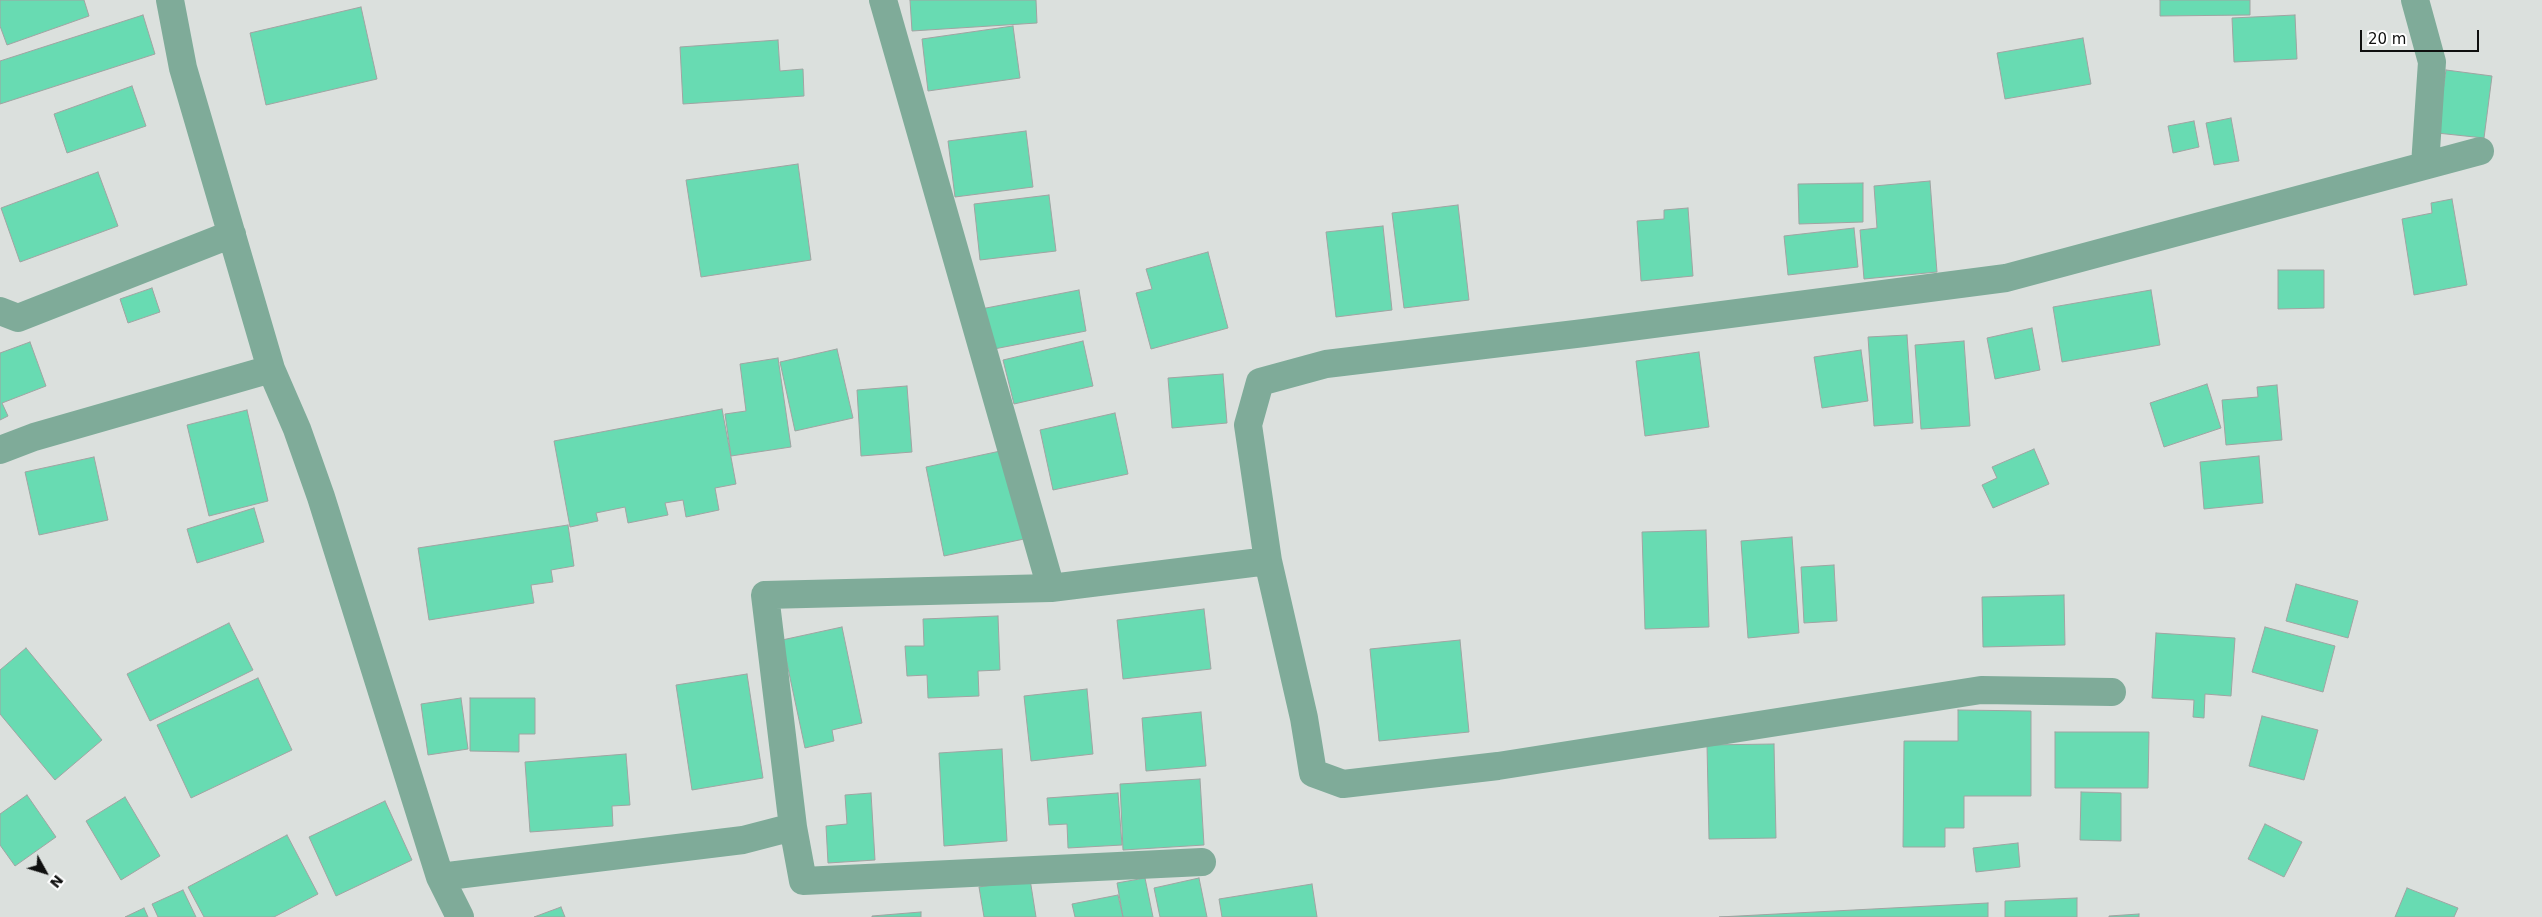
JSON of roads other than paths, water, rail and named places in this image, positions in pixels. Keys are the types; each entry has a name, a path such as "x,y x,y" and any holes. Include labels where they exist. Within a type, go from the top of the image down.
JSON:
{"street":[{"path":"170,0 183,68 272,369 297,429 321,497 440,877 460,917"},
{"path":"882,0 1051,588"},
{"path":"2415,0 2432,62 2425,165"},
{"path":"2112,692 1981,690 1498,766 1343,784 1313,773 1304,718 1268,561 1248,425 1260,382 1326,364 1584,333 2006,278 2480,151"},
{"path":"0,311 18,318 232,234"},
{"path":"0,450 34,437 272,369"},
{"path":"1202,862 803,880 793,827 765,595 1051,588 1268,561"},
{"path":"440,877 743,840 793,827"}]}
